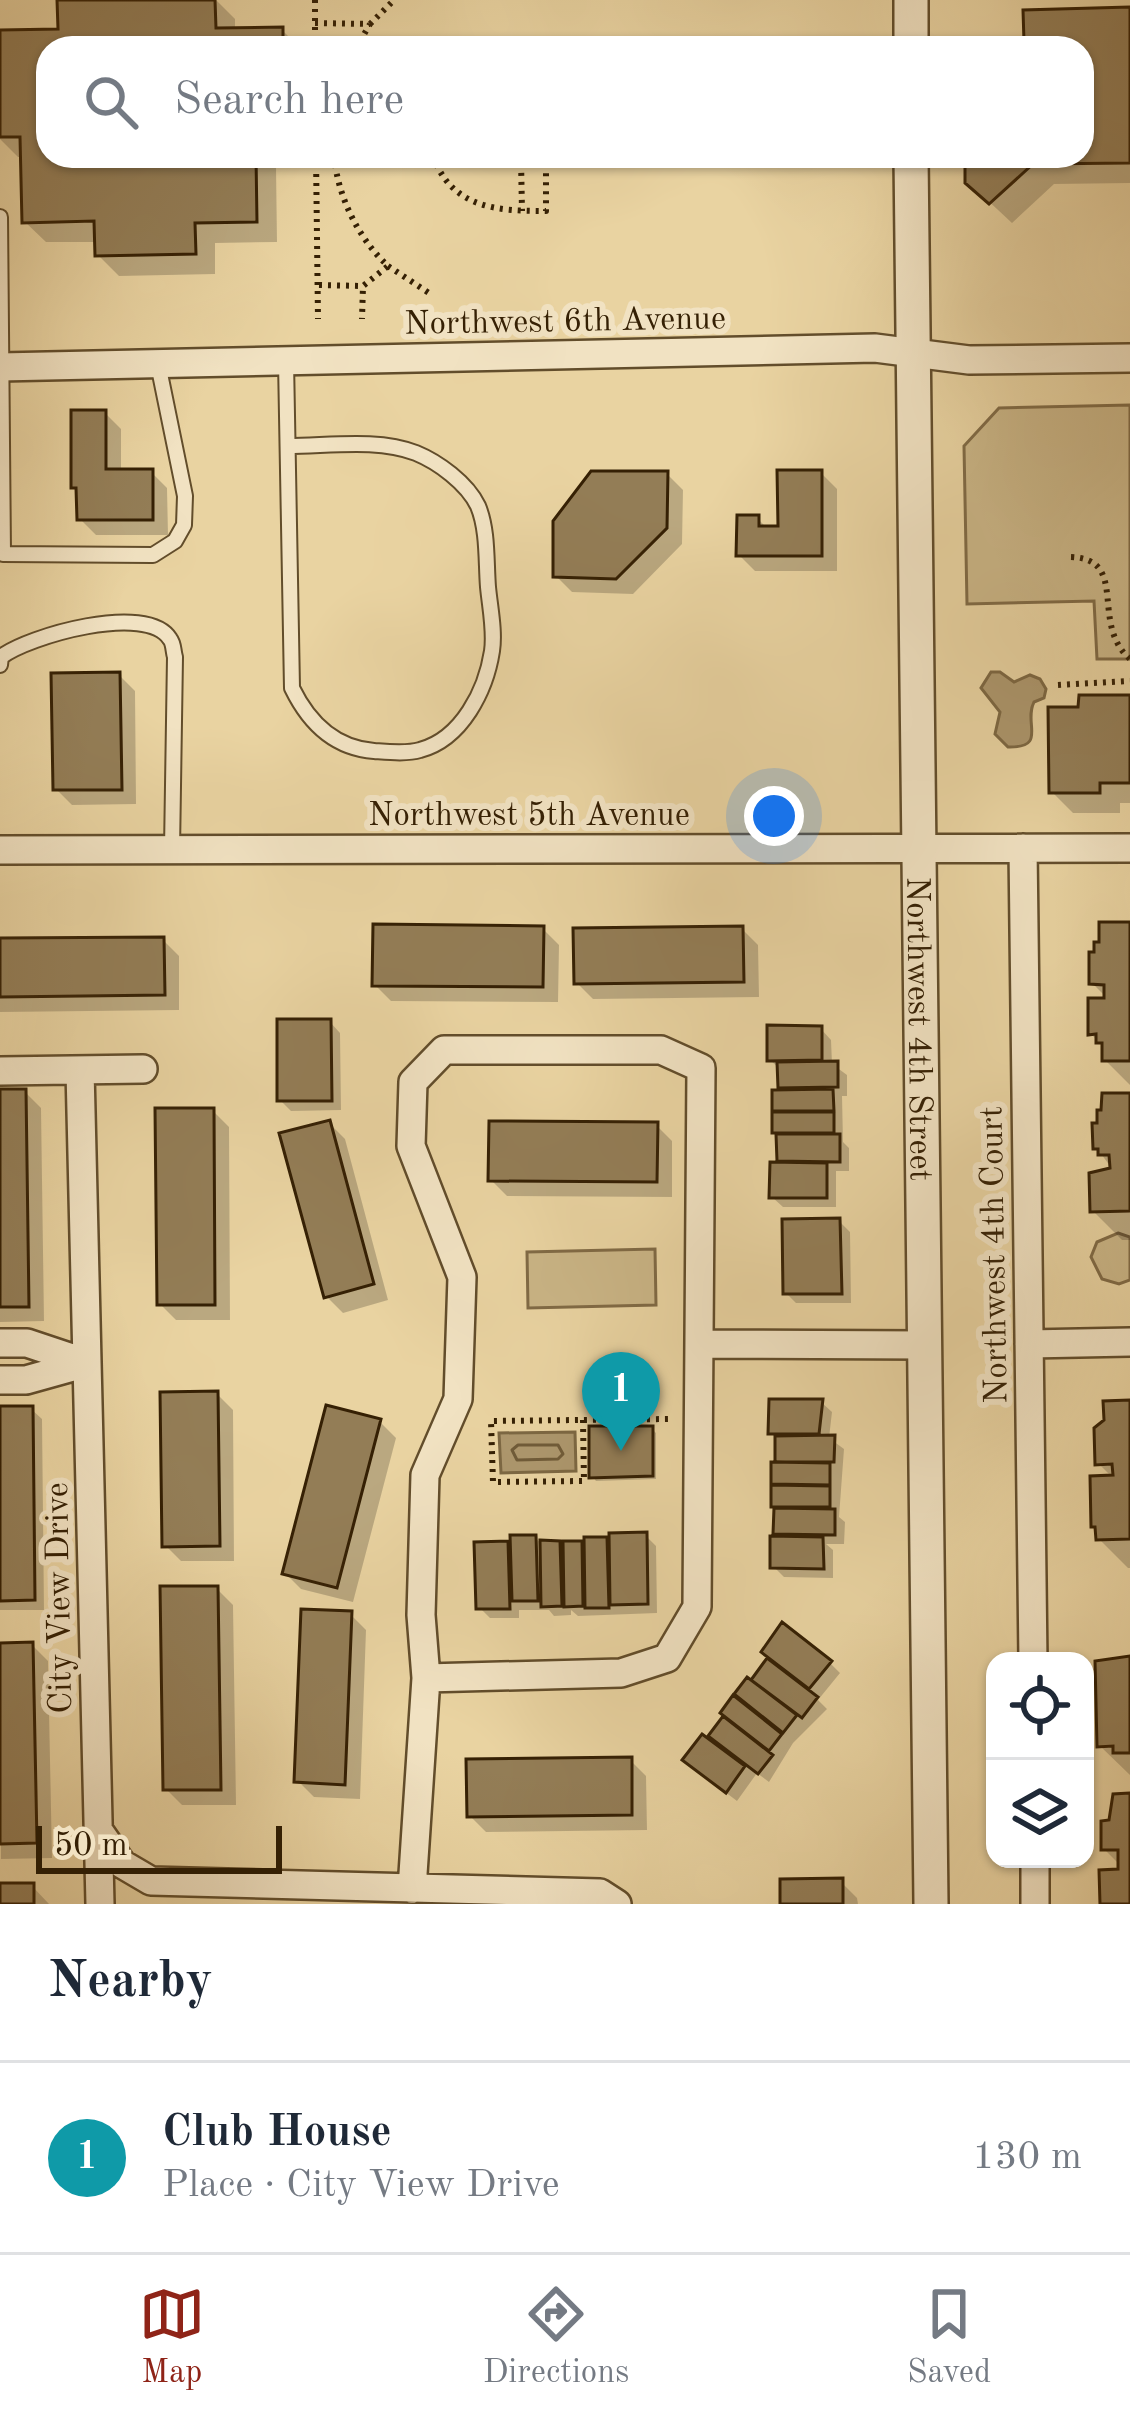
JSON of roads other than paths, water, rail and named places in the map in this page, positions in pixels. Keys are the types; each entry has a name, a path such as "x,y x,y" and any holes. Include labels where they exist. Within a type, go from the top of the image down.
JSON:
{"street":[{"path":"911,0 911,36"},
{"name":"Northwest 4th Street","path":"911,168 931,1904"},
{"name":"Northwest 6th Avenue","path":"1,367 875,348 969,360 1130,358"},
{"name":"Northwest 4th Court","path":"1023,848 1033,1652"},
{"name":"Northwest 5th Avenue","path":"0,850 1130,848"},
{"path":"412,1889 425,1678 421,1616 425,1475 458,1399 462,1277 411,1146 413,1082 444,1050 661,1050 701,1068 697,1607 668,1658 621,1673 425,1678"},
{"path":"0,1071 143,1069"},
{"name":"City View Drive","path":"80,1070 100,1904"},
{"path":"1029,1344 1130,1342"},
{"path":"0,1343 27,1343 87,1363"},
{"path":"702,1343 925,1346"},
{"path":"0,1380 26,1380 87,1363"},
{"path":"99,1831 122,1864 151,1881 600,1892 617,1904"},
{"path":"1035,1868 1035,1904"}],"lane":[{"path":"0,217 3,554 153,555 175,541 184,525 182,482 158,364"},
{"path":"286,361 292,688 303,711 334,739 359,750 422,750 467,716 483,685 493,648 478,506 466,488 443,469 398,447 288,446"},
{"path":"0,664 19,644 76,628 134,622 156,628 170,639 175,658 172,850"}],"water":[{"path":"991,672 1014,682 1030,675 1046,689 1044,698 1034,702 1031,710 1032,733 1027,743 1008,747 995,734 1000,712 981,688"},
{"path":"575,1432 576,1471 501,1473 499,1433"}],"place":[{"name":"Club House","path":"621,1451"}]}
